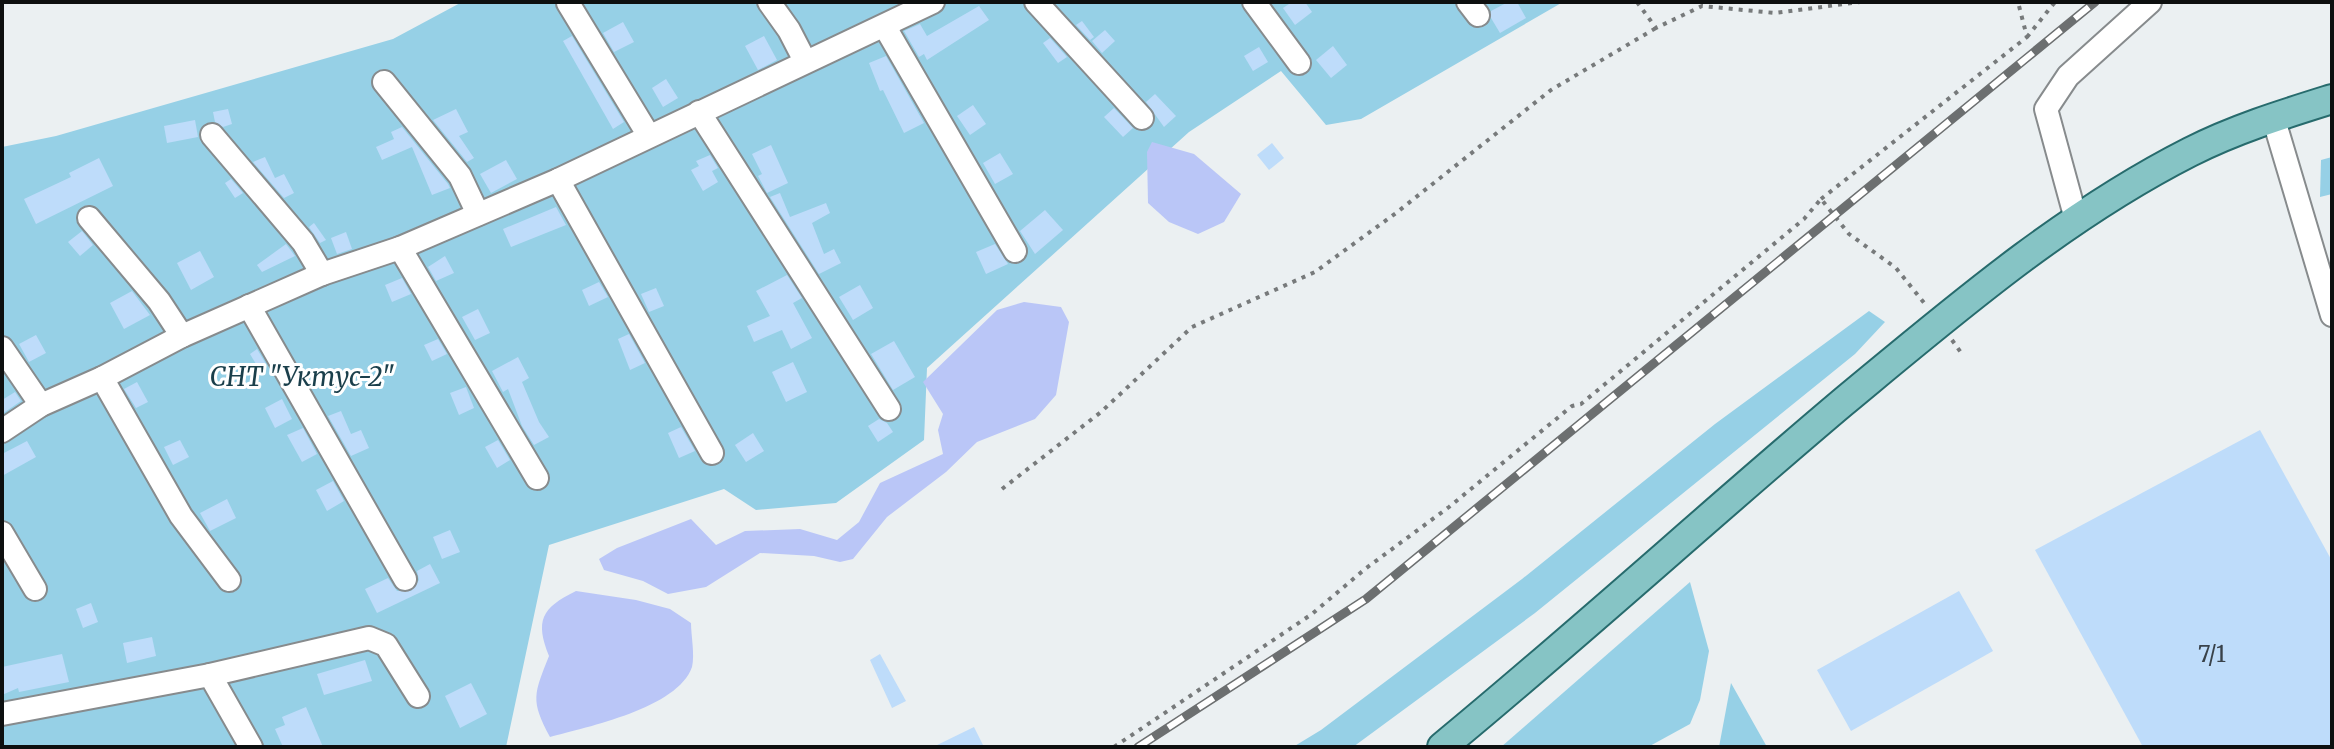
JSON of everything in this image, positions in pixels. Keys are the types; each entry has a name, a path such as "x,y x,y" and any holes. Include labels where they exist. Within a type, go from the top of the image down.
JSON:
{"main road":[{"path":"1442,747 1563,647 1759,473 1939,322 2076,219 2192,151 2273,117 2332,99"}],"street":[{"path":"769,2 789,30 805,61"},
{"path":"2,431 41,405 102,378 182,336 322,274 400,248 558,180 933,2"},
{"path":"1036,2 1142,118"},
{"path":"1254,2 1299,63"},
{"path":"2076,219 2046,109 2068,76 2150,2"},
{"path":"568,3 649,136"},
{"path":"885,27 1015,251"},
{"path":"384,82 460,176 478,214"},
{"path":"699,112 889,409"},
{"path":"2273,117 2332,315"},
{"path":"212,135 303,242 322,274"},
{"path":"558,180 712,453"},
{"path":"89,218 159,301 182,336"},
{"path":"400,248 537,478"},
{"path":"249,306 405,579"},
{"path":"2,348 41,405"},
{"path":"102,378 181,516 229,580"},
{"path":"2,533 35,589"},
{"path":"2,714 210,675 369,638 386,645 418,696"},
{"path":"210,675 251,747"}],"path":[{"path":"1637,2 1656,28"},
{"path":"1002,489 1101,412 1192,327 1315,272 1396,213 1551,90 1656,28 1702,6 1775,13 1860,2"},
{"path":"2018,2 2027,37"},
{"path":"1114,747 1312,614 1572,406 1581,404 1804,219 1821,199 2027,37 2055,2"},
{"path":"1821,199 1849,234 1896,268 1962,354"}],"green space":[{"name":"СНТ \"Уктус-2\"","path":"462,2 1563,2 1361,119 1326,125 1281,71 1189,132 927,368 924,440 836,503 756,510 724,489 549,545 506,747 2,747 2,147 56,136 393,39"},
{"path":"2332,157 2332,194 2320,197 2321,160"},
{"path":"1869,311 1885,322 1855,354 1535,613 1353,747 1293,747 1321,730 1522,579 1715,424"},
{"path":"1690,582 1709,651 1700,700 1690,724 1648,747 1501,747"},
{"path":"1731,683 1767,747 1719,747"}],"shaded area":[{"path":"1152,142 1194,154 1241,194 1224,222 1198,234 1169,222 1148,203 1147,152"},
{"path":"1024,302 1061,307 1069,322 1056,395 1035,419 977,442 946,472 887,517 853,559 840,562 814,556 760,553 706,587 668,594 643,581 604,570 599,559 617,548 691,519 716,545 745,531 800,529 837,540 859,522 880,483 943,454 938,430 943,414 923,382 997,310"},
{"path":"576,591 636,600 670,609 691,623 692,667 669,694 651,705 550,737 539,714 536,697 549,656 542,625 548,610 555,603"}],"building":[{"path":"1292,2 1305,2 1312,12 1295,25 1283,8"},
{"path":"1508,2 1517,2 1526,18 1500,33 1491,18 1491,11"},
{"path":"979,6 989,20 927,60 924,54 919,57 904,31 920,24 927,36"},
{"path":"1082,21 1094,37 1090,40 1076,25"},
{"path":"623,22 634,42 614,52 603,33"},
{"path":"1105,30 1115,41 1102,53 1092,41"},
{"path":"572,36 624,122 613,129 563,41"},
{"path":"764,36 777,60 758,70 745,46"},
{"path":"1050,38 1067,57 1058,63 1043,43"},
{"path":"1333,46 1347,65 1331,78 1316,60"},
{"path":"1259,47 1268,62 1253,71 1244,56"},
{"path":"886,56 924,123 904,133 883,90 880,91 869,63"},
{"path":"666,79 678,98 663,107 652,88"},
{"path":"1155,94 1176,116 1164,127 1146,102"},
{"path":"973,105 986,124 970,135 957,116"},
{"path":"1114,108 1133,128 1123,137 1104,117"},
{"path":"228,109 232,124 223,127 215,122 213,112"},
{"path":"456,109 468,132 459,136 474,158 467,162 433,120"},
{"path":"195,120 198,137 167,143 164,126"},
{"path":"402,127 450,188 432,195 412,147 382,160 376,147 394,139 391,132"},
{"path":"1272,143 1284,158 1269,170 1257,155"},
{"path":"771,145 788,183 767,193 752,154"},
{"path":"1000,153 1013,174 995,184 983,163"},
{"path":"710,155 718,168 712,171 718,182 703,191 691,170 699,166 696,161"},
{"path":"265,157 275,178 284,174 294,193 284,198 253,162"},
{"path":"99,158 113,186 36,224 24,199 71,177 69,173"},
{"path":"506,160 517,179 491,193 480,174"},
{"path":"231,179 243,193 235,198 225,183"},
{"path":"780,193 790,217 826,203 830,213 812,223 824,254 834,249 841,263 819,274 770,197"},
{"path":"556,207 566,225 511,247 503,229"},
{"path":"1045,210 1063,230 1035,254 1020,231"},
{"path":"314,223 326,240 320,243 309,227"},
{"path":"82,231 93,245 80,256 68,242"},
{"path":"346,232 352,249 337,254 331,238"},
{"path":"286,244 295,256 262,272 257,265"},
{"path":"995,244 1008,264 986,274 976,252"},
{"path":"200,251 214,277 191,290 177,263"},
{"path":"445,256 454,273 436,281 428,267"},
{"path":"787,275 802,298 793,303 812,338 791,349 782,330 754,342 747,326 770,316 756,291"},
{"path":"402,278 411,294 392,302 385,285"},
{"path":"599,282 608,297 589,306 582,290"},
{"path":"860,285 873,308 853,320 839,297"},
{"path":"656,288 664,306 649,312 641,294"},
{"path":"132,291 150,315 124,329 110,303"},
{"path":"478,309 490,333 475,340 462,317"},
{"path":"629,334 645,363 630,370 618,339"},
{"path":"36,335 46,353 29,362 19,344"},
{"path":"438,339 447,354 432,361 424,345"},
{"path":"894,341 915,377 893,390 871,354"},
{"path":"257,349 266,364 259,369 250,354"},
{"path":"518,357 529,378 522,382 549,437 534,445 522,426 508,389 503,392 492,371"},
{"path":"793,362 807,392 786,402 772,372"},
{"path":"137,382 148,402 136,408 124,389"},
{"path":"466,387 474,408 459,415 450,393"},
{"path":"15,392 21,401 2,414 2,400"},
{"path":"282,399 292,419 275,428 265,408"},
{"path":"341,411 351,434 361,430 369,448 351,456 328,416"},
{"path":"879,419 887,423 893,432 878,442 868,426"},
{"path":"681,427 695,451 679,458 668,433"},
{"path":"303,428 317,454 302,462 287,435"},
{"path":"2260,430 2332,561 2332,747 2143,747 2035,550"},
{"path":"753,433 764,451 746,462 735,445"},
{"path":"180,440 189,457 173,465 164,447"},
{"path":"498,440 510,460 497,468 485,447"},
{"path":"27,441 36,457 2,476 2,454"},
{"path":"333,481 344,501 327,511 316,490"},
{"path":"227,499 236,518 210,531 200,513"},
{"path":"450,530 460,552 442,559 433,537"},
{"path":"430,564 440,583 377,613 365,589 388,578 397,591 411,591 419,580 417,571"},
{"path":"1959,591 1993,651 1851,731 1817,670"},
{"path":"91,603 98,622 83,628 76,609"},
{"path":"152,637 156,656 127,663 123,643"},
{"path":"62,654 69,682 19,692 18,688 2,695 2,667"},
{"path":"880,654 906,701 892,708 870,660"},
{"path":"365,660 372,681 324,695 317,674"},
{"path":"471,683 487,714 460,728 445,696"},
{"path":"306,707 323,747 283,747 275,729 285,725 282,717"},
{"path":"974,727 984,747 933,747"}],"railway":[{"path":"1138,747 1366,599 2095,2"}]}
